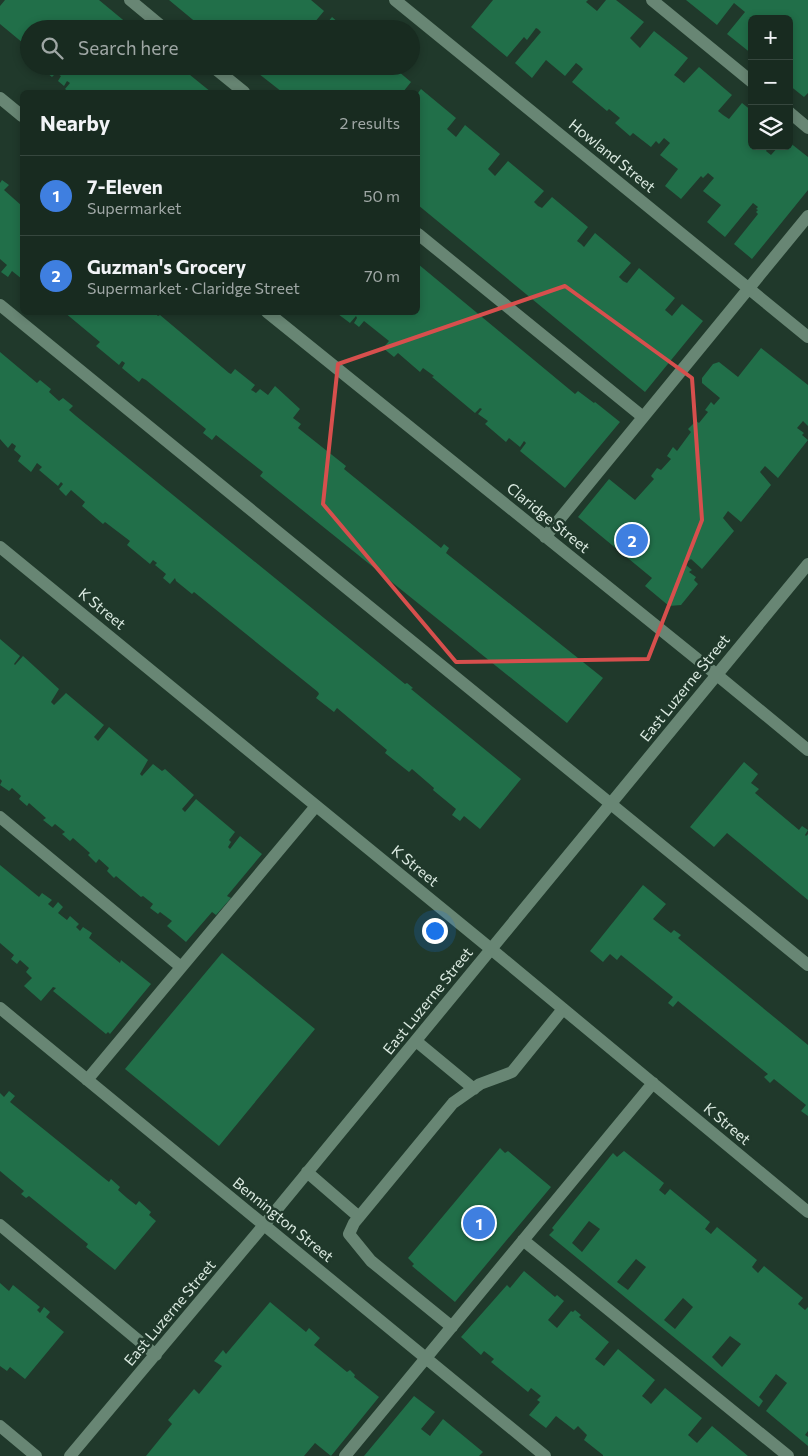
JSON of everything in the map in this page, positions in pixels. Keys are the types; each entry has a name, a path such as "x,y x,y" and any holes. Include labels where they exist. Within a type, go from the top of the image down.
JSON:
{"street":[{"path":"130,0 154,20"},
{"name":"Howland Street","path":"396,0 808,338"},
{"path":"652,0 748,79"},
{"path":"223,75 242,90"},
{"path":"0,98 20,114"},
{"path":"793,115 808,128"},
{"path":"545,537 808,216"},
{"path":"420,236 643,417"},
{"path":"0,304 808,965"},
{"name":"Claridge Street","path":"271,315 808,750"},
{"name":"K Street","path":"0,547 491,949 808,1212"},
{"name":"East Luzerne Street","path":"70,1456 264,1225 808,564"},
{"path":"87,1080 316,806"},
{"path":"0,817 181,967"},
{"name":"Bennington Street","path":"0,1008 546,1456"},
{"path":"452,1327 371,1262 349,1234 359,1217 453,1103 480,1084 512,1072 563,1009"},
{"path":"416,1041 474,1089"},
{"path":"345,1456 653,1083"},
{"path":"307,1172 359,1217"},
{"path":"0,1225 156,1355"},
{"path":"523,1240 788,1456"},
{"path":"0,1426 36,1456"}],"highlighted area":[{"path":"565,286 692,378 702,520 648,659 456,662 323,504 338,364"}],"building":[{"path":"5,0 99,0 123,20 20,20 20,41 0,24 0,6"},
{"path":"169,0 311,0 324,11 316,20 193,20"},
{"path":"493,0 588,0 586,2 597,11 606,0 616,0 644,22 630,38 640,48 654,31 688,58 674,75 684,83 699,67 732,95 718,111 729,119 742,103 748,108 748,150 767,150 771,155 775,150 793,150 793,145 808,157 808,190 752,259 734,244 758,214 756,209 758,207 753,203 725,237 707,222 721,205 703,191 714,178 708,173 703,178 701,176 681,199 665,186 678,169 660,155 670,143 664,138 659,144 656,141 651,147 633,133 630,136 615,123 620,118 609,109 607,111 572,82 583,69 580,66 576,63 565,76 546,60 532,78 515,63 541,32 538,29 536,28 527,40 524,37 507,57 471,27"},
{"path":"686,0 808,0 808,93 804,97 793,88 793,15 748,15 748,51 727,34 745,12 734,3 717,25"},
{"path":"59,75 190,75 209,90 66,90 65,89 70,83 67,81 64,86 58,81 61,76"},
{"path":"260,75 403,75 411,82 405,90 279,90"},
{"path":"421,89 456,118 447,129 456,137 465,125 500,154 488,169 495,176 508,161 544,191 534,202 538,206 542,208 552,197 588,227 577,241 584,247 595,233 631,263 619,277 623,281 627,283 639,268 675,298 665,310 672,316 682,304 703,321 645,392 420,207"},
{"path":"2,180 9,185 4,190 20,204 20,277 12,271 8,277 1,272 7,265 0,259 0,183"},
{"path":"420,266 575,394 578,391 620,422 565,488 520,451 526,443 524,441 520,447 509,438 506,442 485,424 488,421 478,414 482,409 480,408 475,413 423,368 420,372 398,353 394,357 383,348 389,341 364,321 359,327 354,323 357,318 356,316 350,323 339,315 420,315"},
{"path":"68,315 160,315 229,373 231,374 235,369 255,385 251,390 256,393 260,389 268,395 275,386 300,409 293,418 301,424 298,428 346,466 344,469 441,548 444,544 449,548 446,553 603,678 567,723 260,476 263,472 216,435 212,440 203,433 206,429 146,380 142,378 139,382 122,368 125,363 122,361 119,365 96,346 100,342"},
{"path":"761,348 808,385 808,426 803,421 797,428 804,433 802,435 808,440 778,478 765,466 760,472 771,485 741,522 728,511 723,518 734,531 702,569 691,559 687,562 686,565 692,570 689,572 696,577 694,580 698,584 681,605 669,606 645,586 652,578 578,517 609,479 635,500 654,479 651,476 657,468 661,470 671,459 667,456 673,447 677,451 691,432 688,429 696,421 699,423 708,412 705,410 711,402 714,405 720,398 702,383 702,378 713,364 719,362 738,377"},
{"path":"0,352 37,383 40,380 51,389 49,392 59,401 63,398 73,406 69,410 76,416 405,684 407,683 413,688 411,689 521,779 480,829 464,816 460,821 452,815 456,809 433,790 434,788 412,769 409,772 385,753 387,750 337,708 334,712 316,698 319,694 318,692 194,592 192,594 175,578 170,584 163,578 166,574 155,565 157,563 153,560 150,564 127,545 130,541 105,522 103,524 82,506 85,502 71,490 66,496 59,489 63,484 61,482 58,486 39,470 42,467 37,463 31,472 18,461 21,456 14,450 16,446 12,443 8,448 0,439"},
{"path":"0,639 20,656 15,665 23,656 59,689 51,702 54,705 66,693 104,725 94,737 98,741 109,727 148,760 140,774 142,776 153,764 162,771 165,769 194,795 182,809 185,812 196,799 235,832 229,840 231,842 228,847 230,849 240,836 262,854 227,896 231,898 216,915 212,912 186,942 167,926 172,921 160,912 158,914 150,908 153,904 143,896 141,897 116,876 114,878 107,871 109,868 99,859 96,863 88,855 90,853 73,838 70,841 62,834 65,832 55,824 52,827 43,820 46,818 29,803 27,806 19,799 21,796 12,788 9,791 0,785 2,781 0,779"},
{"path":"744,762 758,774 751,783 759,789 755,793 799,830 802,826 808,830 805,835 808,834 808,900 727,833 714,847 690,827"},
{"path":"0,865 39,897 42,893 52,900 48,904 53,908 58,902 63,907 58,913 67,920 70,916 79,924 76,927 80,931 83,927 92,933 89,938 120,963 121,960 151,984 110,1034 108,1032 106,1034 53,991 56,988 53,987 41,1001 24,986 32,978 26,972 29,968 20,960 17,964 11,959 14,955 0,943"},
{"path":"643,885 666,904 653,919 671,933 674,930 681,935 678,938 808,1045 808,1116 801,1111 806,1105 774,1079 770,1083 764,1077 768,1074 678,1001 673,1007 668,1003 673,997 621,955 617,960 610,954 603,962 590,951"},
{"path":"222,953 315,1029 219,1146 125,1069"},
{"path":"9,1091 15,1096 10,1102 109,1182 111,1179 120,1187 118,1190 127,1198 136,1205 139,1201 151,1212 149,1215 156,1221 115,1270 86,1247 88,1244 29,1196 26,1198 21,1194 24,1191 0,1171 0,1093 4,1097"},
{"path":"500,1148 505,1153 508,1151 551,1187 455,1302 412,1266 414,1264 408,1258"},
{"path":"624,1151 664,1183 659,1190 665,1195 670,1189 710,1222 705,1229 711,1234 717,1227 757,1260 752,1267 758,1273 764,1266 803,1298 798,1304 805,1310 808,1307 808,1431 805,1435 808,1437 808,1446 766,1411 787,1383 776,1374 759,1397 763,1401 759,1407 549,1235 554,1230 552,1228 613,1153 617,1157","holes":["589,1221 600,1229 582,1252 572,1243","636,1259 646,1267 628,1290 617,1282","683,1298 693,1307 675,1329 664,1320","730,1336 741,1344 722,1367 712,1357"]},
{"path":"524,1271 555,1297 557,1295 564,1301 548,1320 557,1328 571,1311 575,1310 581,1315 579,1317 609,1342 595,1359 604,1366 618,1349 655,1380 642,1396 651,1404 665,1388 702,1418 688,1435 697,1443 712,1426 748,1456 603,1456 584,1440 587,1435 578,1426 574,1430 556,1416 546,1428 529,1415 540,1402 537,1400 541,1396 531,1388 528,1392 491,1362 494,1359 484,1351 481,1355 461,1337 507,1285 510,1288"},
{"path":"0,1283 9,1291 13,1285 40,1307 37,1310 40,1313 44,1307 50,1312 46,1317 64,1332 25,1379 10,1367 7,1371 0,1366"},
{"path":"270,1302 306,1332 309,1328 320,1338 314,1345 347,1372 350,1370 355,1375 354,1377 379,1397 331,1456 315,1443 304,1456 146,1456 172,1424 168,1420 194,1389 199,1394 222,1366 214,1361 223,1350 226,1354"},
{"path":"414,1396 435,1412 421,1429 430,1436 443,1419 483,1452 479,1456 364,1456"}],"place":[{"name":"Guzman's Grocery","path":"632,540"},
{"name":"7-Eleven","path":"479,1223"}]}
